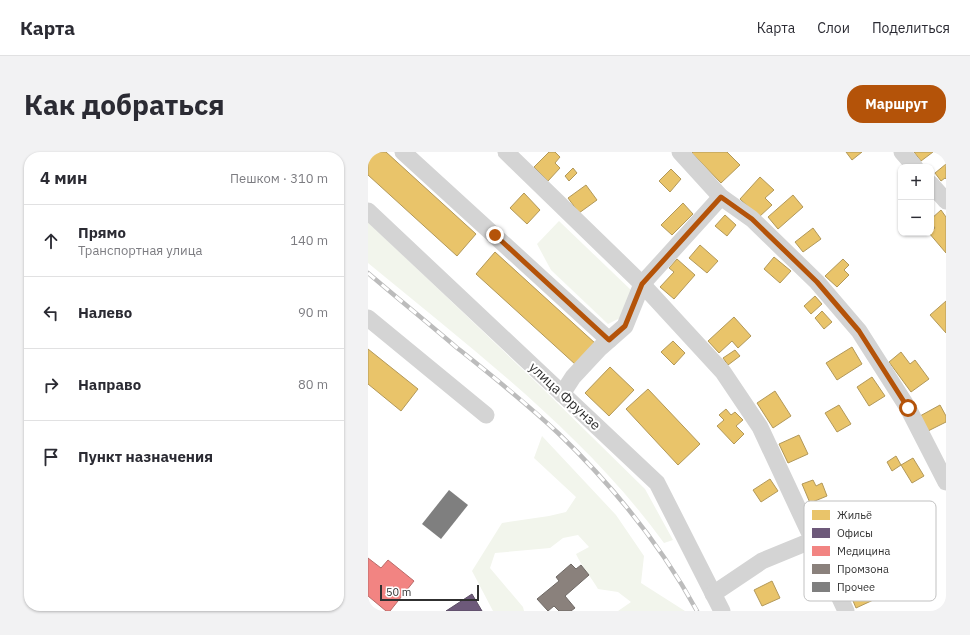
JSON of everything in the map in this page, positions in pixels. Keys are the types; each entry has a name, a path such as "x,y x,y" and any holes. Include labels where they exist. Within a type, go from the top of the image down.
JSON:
{"street":[{"path":"403,152 609,340"},
{"path":"506,152 642,284 723,372 760,427 804,521"},
{"path":"680,152 721,197 752,219 796,261 817,282 859,331 908,408 946,482"},
{"path":"902,152 912,164"},
{"path":"934,187 946,201"},
{"path":"562,394 573,377 600,348 625,326 642,284 721,197"},
{"name":"улица Фрунзе","path":"368,211 657,483 722,611"},
{"path":"369,322 486,416"},
{"path":"713,594 762,561 804,544"},
{"path":"841,601 846,611"}],"shaded area":[{"path":"559,221 633,292 620,318 608,324 551,270 537,244"},
{"path":"368,222 538,384 645,489 673,540 664,543 633,503 599,465 525,394 368,263"},
{"path":"542,436 616,515 644,556 641,583 685,611 618,611 631,602 618,592 598,589 576,554 589,547 578,535 563,538 550,548 495,553 490,568 523,607 524,611 493,611 472,571 502,523 566,512 576,497 534,458"}],"building: Жильё":[{"path":"368,152 386,152 476,234 457,256 368,175"},
{"path":"549,152 555,152 560,157 555,163 560,168 548,181 534,167"},
{"path":"727,152 740,165 721,183 692,153"},
{"path":"846,152 862,152 852,160"},
{"path":"914,152 933,152 921,161"},
{"path":"946,164 946,179 945,178 941,181 935,173"},
{"path":"573,168 577,173 569,181 565,176"},
{"path":"671,169 681,179 670,192 659,181"},
{"path":"760,177 774,190 765,198 772,205 759,217 740,199"},
{"path":"586,185 597,200 579,213 568,198"},
{"path":"524,193 540,210 527,224 510,208"},
{"path":"793,195 803,207 778,229 768,217"},
{"path":"683,203 693,214 672,235 661,225"},
{"path":"941,210 946,217 946,253 932,236 934,236 935,228 934,216"},
{"path":"725,215 736,225 727,236 715,226"},
{"path":"813,228 821,239 803,252 795,242"},
{"path":"700,245 718,261 707,273 689,258"},
{"path":"495,252 596,344 576,365 476,274"},
{"path":"774,257 791,271 780,283 764,269"},
{"path":"677,259 695,275 674,299 660,287 674,272 669,268"},
{"path":"843,259 849,265 844,270 849,275 837,287 825,276"},
{"path":"815,296 822,304 811,314 804,306"},
{"path":"946,301 946,333 930,315"},
{"path":"822,311 832,322 824,329 815,318"},
{"path":"734,317 751,336 738,348 732,341 719,353 708,341"},
{"path":"673,341 685,353 674,365 661,352"},
{"path":"852,347 862,364 837,380 826,363"},
{"path":"368,349 418,389 401,411 368,384"},
{"path":"735,350 740,356 728,365 723,358"},
{"path":"901,352 910,364 915,360 929,379 911,392 889,362"},
{"path":"610,367 634,390 609,416 585,393"},
{"path":"872,377 885,396 869,406 857,387"},
{"path":"648,389 700,444 678,465 626,409"},
{"path":"775,391 791,416 773,428 757,403"},
{"path":"839,405 851,424 837,432 825,413"},
{"path":"940,405 946,416 946,422 928,431 920,416"},
{"path":"726,409 731,415 735,412 743,420 736,426 744,434 734,444 717,426 724,420 719,415"},
{"path":"799,435 808,454 788,463 779,444"},
{"path":"896,456 901,465 892,471 887,462"},
{"path":"913,458 924,476 912,483 901,465"},
{"path":"770,479 778,491 761,502 753,490"},
{"path":"813,480 816,486 822,483 827,496 815,501 809,501 802,484"},
{"path":"772,581 780,598 762,606 754,590"},
{"path":"853,601 871,601 856,608"}],"building: Офисы":[{"path":"472,594 482,611 446,611"}],"building: Медицина":[{"path":"368,558 381,568 388,560 414,581 390,611 386,611 368,596"}],"building: Промзона":[{"path":"571,564 576,569 581,565 589,575 565,596 575,608 571,611 559,611 554,606 548,611 537,599 559,581 556,577"}],"building: Прочее":[{"path":"449,490 468,505 441,539 422,524"}],"railway":[{"path":"368,273 495,378 558,433 578,453 616,495 651,539 668,563 697,611"}],"route":[{"path":"495,235 609,340 625,326 642,284 721,197 752,219 817,282 859,331 908,408"}]}
